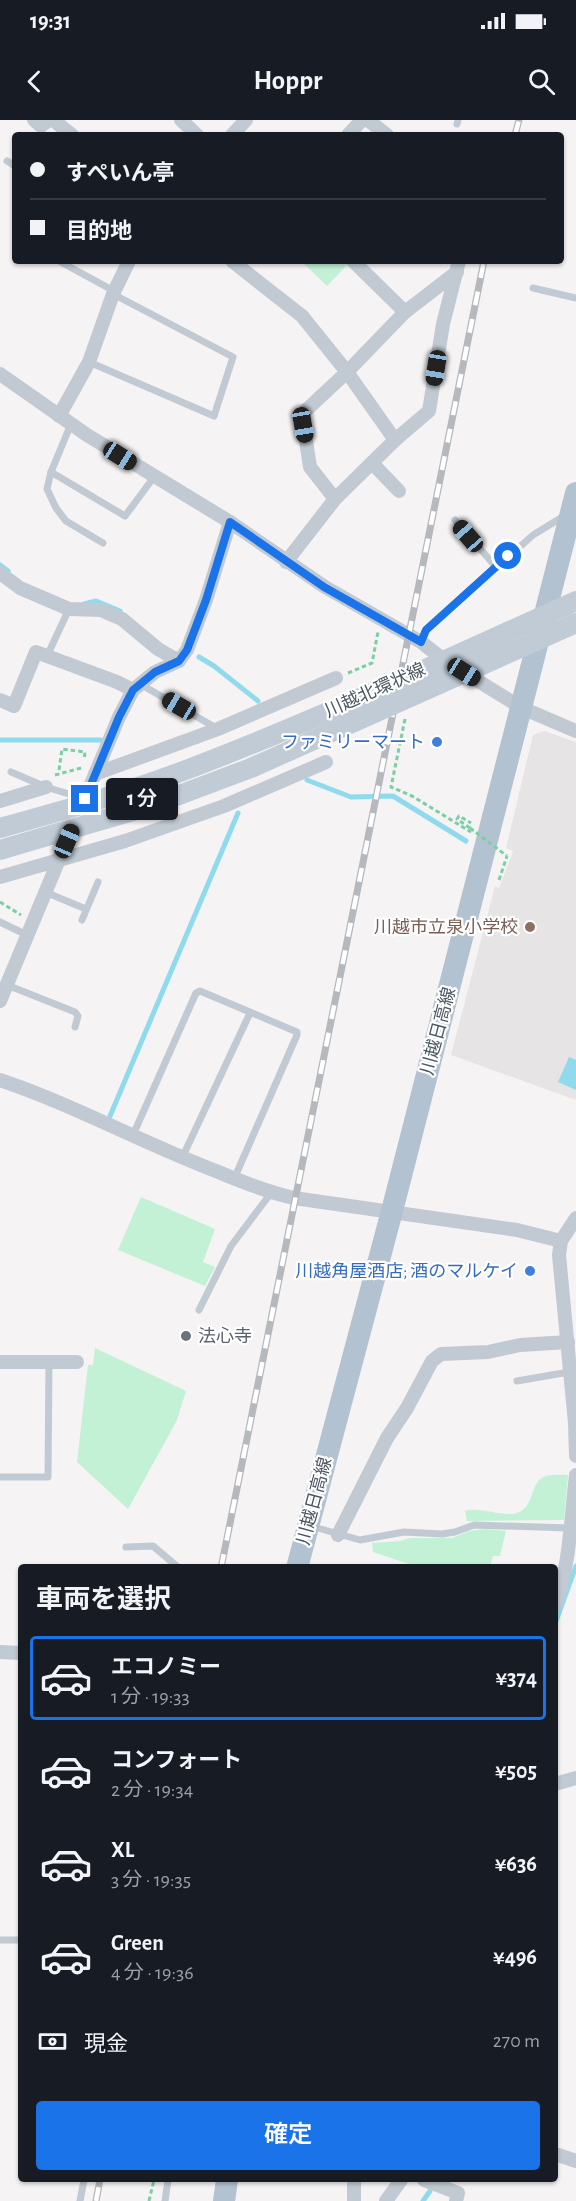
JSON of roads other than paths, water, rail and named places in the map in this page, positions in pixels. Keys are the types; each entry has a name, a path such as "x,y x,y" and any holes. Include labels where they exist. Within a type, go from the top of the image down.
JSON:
{"main road":[{"name":"川越日高線","path":"298,1564 392,1211 573,503"},
{"name":"川越北環状線","path":"0,828 77,807 202,764 375,691 576,601"},
{"name":"川越北環状線","path":"0,850 98,822 200,788 334,732 576,623"},
{"path":"224,2201 227,2182"}],"street":[{"path":"34,120 41,126 51,120 68,132"},
{"path":"181,120 194,132"},
{"path":"235,132 246,120"},
{"path":"351,132 362,120"},
{"path":"368,120 383,132"},
{"path":"58,416 89,362 113,292 127,264"},
{"path":"236,264 303,316 347,372 395,440"},
{"path":"356,264 405,312"},
{"path":"335,499 310,467 302,414 347,372 405,312 458,266"},
{"path":"286,562 335,499 395,440 429,411 443,324 458,266"},
{"path":"0,374 58,416 230,522 286,562 346,600 421,642 444,660 522,708 576,731"},
{"path":"372,463 399,491"},
{"path":"0,1001 119,717 136,687 155,672 179,661 187,650 206,600 230,522"},
{"path":"0,573 20,588 69,609 101,610 122,619 158,649 179,661"},
{"path":"0,700 14,706 36,652 136,687"},
{"path":"96,774 218,729 336,678"},
{"path":"0,877 58,862 224,806 326,762"},
{"path":"0,801 47,782"},
{"path":"0,1080 133,1135 182,1158 271,1193 517,1230 561,1241"},
{"path":"576,1218 561,1241 559,1255 576,1456"},
{"path":"338,1535 387,1438 407,1408 432,1361 441,1354 488,1352 520,1346 567,1342"},
{"path":"0,1362 77,1362"},
{"path":"558,1598 565,1566 576,1475"},
{"path":"0,1652 18,1653"},
{"path":"558,1783 576,1778"},
{"path":"558,2155 576,2161"},
{"path":"354,2182 354,2201"},
{"path":"386,2201 400,2182"},
{"path":"429,2182 458,2193 456,2201"}],"lane":[{"path":"7,161 12,164"},
{"path":"64,264 233,357 214,416 89,362"},
{"path":"533,288 576,298"},
{"path":"71,424 51,472 47,489 56,508 66,520 104,543"},
{"path":"51,472 125,516 154,477"},
{"path":"421,642 426,630 533,535 573,503"},
{"path":"455,520 496,567"},
{"path":"46,656 69,609"},
{"path":"136,687 218,729"},
{"path":"11,772 47,782 85,799"},
{"path":"82,920 99,882"},
{"path":"45,892 86,909"},
{"path":"0,922 27,935"},
{"path":"7,985 75,1012 78,1016 75,1027"},
{"path":"133,1135 196,993 200,991 297,1032 234,1179"},
{"path":"182,1158 250,1013"},
{"path":"199,1310 231,1246 271,1193"},
{"path":"0,1477 48,1477 48,1362"},
{"path":"517,1381 569,1372"},
{"path":"321,1529 360,1540 404,1532 455,1532 474,1525 569,1528"},
{"path":"126,1546 153,1546 174,1564"},
{"path":"0,1940 18,1940"},
{"path":"80,2201 84,2182"},
{"path":"165,2201 168,2182"}],"water":[{"path":"569,1057 576,1060 576,1090 558,1082"}],"waterway":[{"path":"0,565 8,571"},
{"path":"84,604 96,601 120,611"},
{"path":"199,657 258,701"},
{"path":"0,740 101,740"},
{"path":"307,780 351,797 393,796 466,841"},
{"path":"110,1116 238,813"},
{"path":"558,1616 576,1566"},
{"path":"423,2201 430,2191"}],"railway":[{"path":"516,132 519,120"},
{"path":"222,1564 483,264"},
{"path":"96,2201 100,2182"}],"place":[{"name":"ファミリーマート","path":"437,742"},
{"name":"川越市立泉小学校","path":"530,927"},
{"name":"川越角屋酒店; 酒のマルケイ","path":"530,1271"},
{"name":"法心寺","path":"186,1336"}]}
